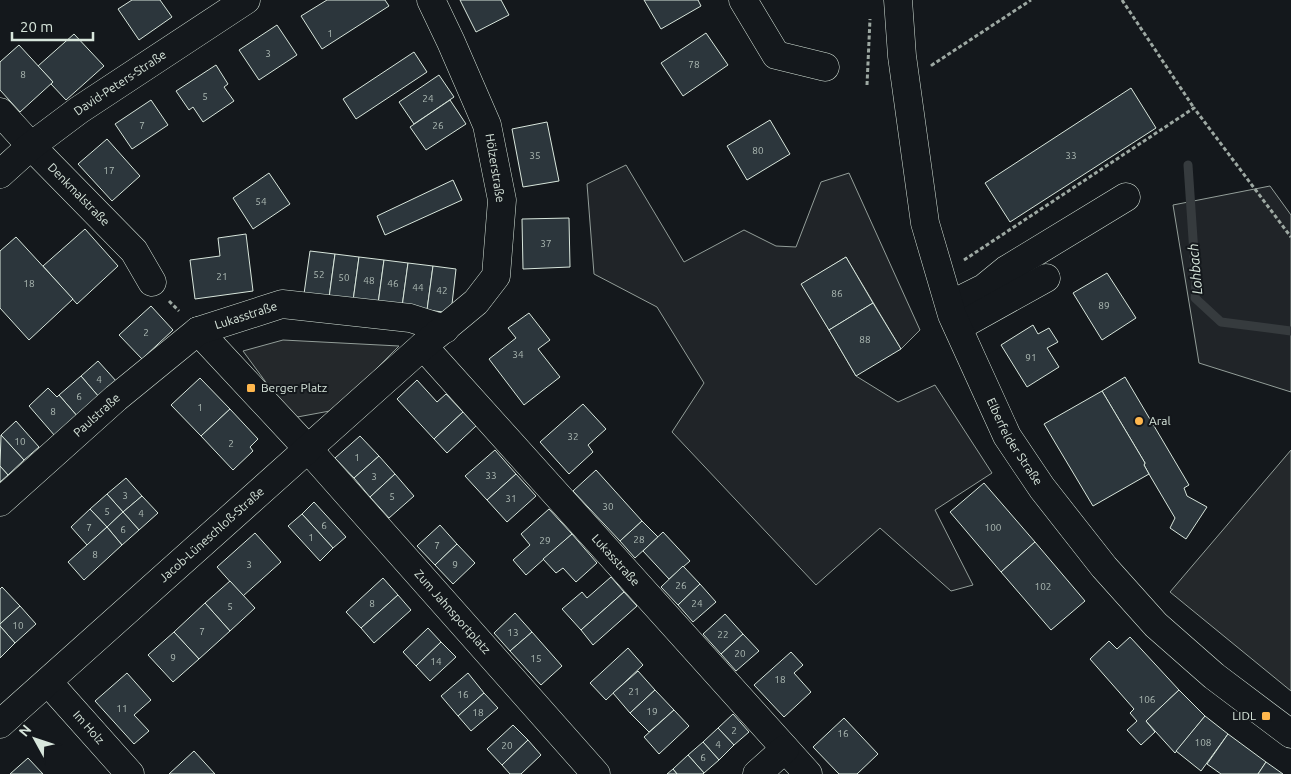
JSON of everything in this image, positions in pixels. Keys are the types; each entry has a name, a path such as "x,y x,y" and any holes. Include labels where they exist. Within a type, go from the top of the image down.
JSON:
{"street":[{"name":"David-Peters-Straße","path":"0,174 31,146 78,110 246,0"},
{"name":"Hölzerstraße","path":"423,346 476,302 496,276 502,200 488,125 431,0"},
{"path":"743,0 776,55 825,67"},
{"name":"Elberfelder Straße","path":"898,0 902,56 925,223 954,316 1007,436 1042,488 1104,567 1163,631 1214,676 1291,734"},
{"name":"Denkmalstraße","path":"0,112 134,251 152,282"},
{"path":"954,316 1006,270 1126,197"},
{"path":"954,316 1046,278"},
{"name":"Lukasstraße","path":"198,331 282,304 410,318 444,328"},
{"path":"198,331 308,449"},
{"name":"Paulstraße","path":"0,502 116,398 198,331"},
{"name":"Lukasstraße","path":"423,346 808,774"},
{"name":"Jacob-Lüneschloß-Straße","path":"0,724 423,346"},
{"name":"Zum Jahnsportplatz","path":"308,449 596,774"},
{"name":"Im Holz","path":"48,682 130,774"},
{"path":"757,774 785,749"}],"path":[{"path":"932,65 1031,0"},
{"path":"1122,0 1194,108"},
{"path":"152,282 198,331"}],"shaded area":[{"path":"626,165 684,262 744,230 776,246 796,247 821,182 849,173 920,330 901,349 846,257 802,284 856,376 898,402 935,385 992,473 935,510 973,585 951,591 880,528 816,585 672,432 704,383 657,307 594,274 587,184"},
{"path":"1270,186 1291,215 1291,392 1199,363 1173,205"},
{"path":"283,340 399,346 335,410 292,418 243,351"},
{"path":"1291,450 1291,691 1170,592"}],"building":[{"path":"132,0 160,0 172,17 139,40 118,9"},
{"path":"327,0 385,0 389,6 322,49 301,16"},
{"path":"460,0 501,0 509,15 476,32"},
{"path":"644,0 698,0 701,6 661,29"},
{"path":"277,25 297,55 259,80 239,50"},
{"path":"706,33 728,65 683,96 661,63"},
{"path":"74,34 104,66 66,100 38,66"},
{"path":"19,45 53,82 20,112 0,90 0,62"},
{"path":"414,52 427,72 356,119 343,99"},
{"path":"216,65 228,84 224,87 234,101 203,122 193,107 189,110 176,91"},
{"path":"439,75 454,97 414,124 399,102"},
{"path":"1131,88 1156,128 1010,222 985,183"},
{"path":"151,100 168,125 132,149 115,124"},
{"path":"450,100 466,124 426,150 410,127"},
{"path":"770,120 790,154 747,180 727,146"},
{"path":"547,122 559,181 523,187 512,129"},
{"path":"107,139 140,176 112,201 78,164"},
{"path":"269,173 290,204 253,229 233,198"},
{"path":"453,180 462,200 385,235 377,216"},
{"path":"569,218 570,267 523,269 522,219"},
{"path":"85,229 118,266 77,304 43,266"},
{"path":"246,234 253,291 195,299 190,260 220,256 218,238"},
{"path":"16,237 73,299 29,340 0,308 0,251"},
{"path":"310,251 335,254 329,298 304,294"},
{"path":"335,254 359,257 353,301 329,298"},
{"path":"359,257 384,260 378,304 353,301"},
{"path":"846,257 873,303 829,330 801,284"},
{"path":"384,260 408,263 402,307 378,304"},
{"path":"408,263 433,266 427,310 402,307"},
{"path":"433,266 456,269 451,313 427,310"},
{"path":"1107,273 1136,318 1102,340 1073,293"},
{"path":"873,303 901,349 856,376 829,330"},
{"path":"151,306 173,330 142,359 119,335"},
{"path":"529,313 550,340 538,349 560,377 524,405 489,359 516,338 508,328"},
{"path":"1033,325 1038,334 1049,328 1058,342 1047,348 1059,367 1027,387 1001,345"},
{"path":"98,361 117,382 99,397 81,376"},
{"path":"81,376 99,397 78,417 59,395"},
{"path":"1125,377 1189,485 1184,488 1187,496 1207,507 1186,539 1170,528 1175,518 1102,391"},
{"path":"200,378 230,409 201,436 171,405"},
{"path":"417,380 437,402 446,394 463,412 434,439 397,399"},
{"path":"48,388 57,397 59,395 78,417 55,436 29,406"},
{"path":"1102,391 1145,463 1144,465 1149,474 1093,506 1044,424"},
{"path":"583,404 606,429 588,445 593,452 569,474 540,442"},
{"path":"230,409 258,439 250,447 253,451 233,470 201,436"},
{"path":"463,412 476,426 447,453 434,439"},
{"path":"16,421 39,447 24,460 1,435"},
{"path":"1,435 24,460 8,475 0,466"},
{"path":"360,436 379,456 354,478 335,458"},
{"path":"495,450 516,474 487,500 465,476"},
{"path":"379,456 395,474 370,497 354,478"},
{"path":"0,466 8,475 0,482"},
{"path":"596,470 642,521 620,541 573,491"},
{"path":"395,474 414,496 389,518 370,497"},
{"path":"516,474 536,496 507,522 487,500"},
{"path":"126,478 142,496 123,512 107,494"},
{"path":"984,483 1035,542 1001,572 950,512"},
{"path":"107,494 123,512 107,527 90,509"},
{"path":"142,496 158,513 139,530 123,512"},
{"path":"314,502 346,537 333,548 302,514"},
{"path":"90,509 107,527 87,545 71,527"},
{"path":"549,509 572,534 526,575 513,560 530,545 521,534"},
{"path":"123,512 139,530 122,545 107,527"},
{"path":"302,514 333,548 320,561 288,526"},
{"path":"642,521 658,537 635,558 620,541"},
{"path":"440,525 457,544 435,565 417,546"},
{"path":"107,527 122,545 84,580 68,562"},
{"path":"663,532 690,561 669,579 643,551"},
{"path":"255,533 281,562 243,596 217,567"},
{"path":"572,534 597,563 576,582 563,568 556,573 543,559"},
{"path":"1035,542 1085,601 1051,630 1001,572"},
{"path":"457,544 475,563 453,584 435,565"},
{"path":"683,566 700,584 678,605 661,587"},
{"path":"611,577 624,592 581,630 562,609 582,592 587,598"},
{"path":"383,578 398,595 361,628 346,612"},
{"path":"230,581 255,608 230,631 205,603"},
{"path":"700,584 716,602 693,622 678,605"},
{"path":"2,587 20,606 0,624 0,589"},
{"path":"624,592 637,606 593,645 581,630"},
{"path":"398,595 411,610 374,643 361,628"},
{"path":"205,603 230,631 199,659 174,632"},
{"path":"20,606 36,624 15,643 0,624"},
{"path":"515,613 532,632 510,651 494,633"},
{"path":"725,614 743,634 721,654 703,634"},
{"path":"0,626 15,643 0,658"},
{"path":"428,628 441,642 416,666 403,652"},
{"path":"174,632 199,659 173,682 148,655"},
{"path":"532,632 562,666 541,685 510,651"},
{"path":"743,634 759,651 736,671 721,654"},
{"path":"1130,637 1179,690 1146,721 1155,732 1141,745 1127,730 1137,721 1130,713 1134,709 1090,659 1109,641 1117,649"},
{"path":"441,642 456,657 430,681 416,666"},
{"path":"628,648 643,665 606,700 590,683"},
{"path":"791,652 803,665 794,673 811,692 784,717 754,685"},
{"path":"638,671 655,690 630,713 613,693"},
{"path":"127,673 151,700 134,715 149,731 134,744 95,701"},
{"path":"468,673 484,693 458,716 441,696"},
{"path":"655,690 674,710 649,732 630,713"},
{"path":"1179,690 1205,716 1175,753 1146,721"},
{"path":"484,693 498,708 471,731 458,716"},
{"path":"674,710 689,726 659,754 644,737"},
{"path":"733,714 749,732 734,745 718,728"},
{"path":"1205,716 1228,734 1201,771 1176,751"},
{"path":"844,718 878,754 857,774 839,774 813,747"},
{"path":"513,725 528,740 502,765 487,749"},
{"path":"718,728 734,745 719,760 703,742"},
{"path":"1228,734 1266,762 1258,774 1221,774 1207,764"},
{"path":"528,740 541,755 521,774 510,774 502,765"},
{"path":"703,742 719,760 704,773 688,755"},
{"path":"194,751 215,774 169,774"},
{"path":"688,755 703,774 677,774 673,769"},
{"path":"28,758 43,774 10,774"},
{"path":"1266,762 1283,774 1258,774"},
{"path":"673,769 677,774 667,774"}],"waterway":[{"name":"Lohbach","path":"1188,165 1196,283 1195,298 1221,322 1291,331"}],"place":[{"name":"Berger Platz","path":"251,388"},
{"name":"Aral","path":"1139,421"},
{"name":"LIDL","path":"1266,716"}]}
